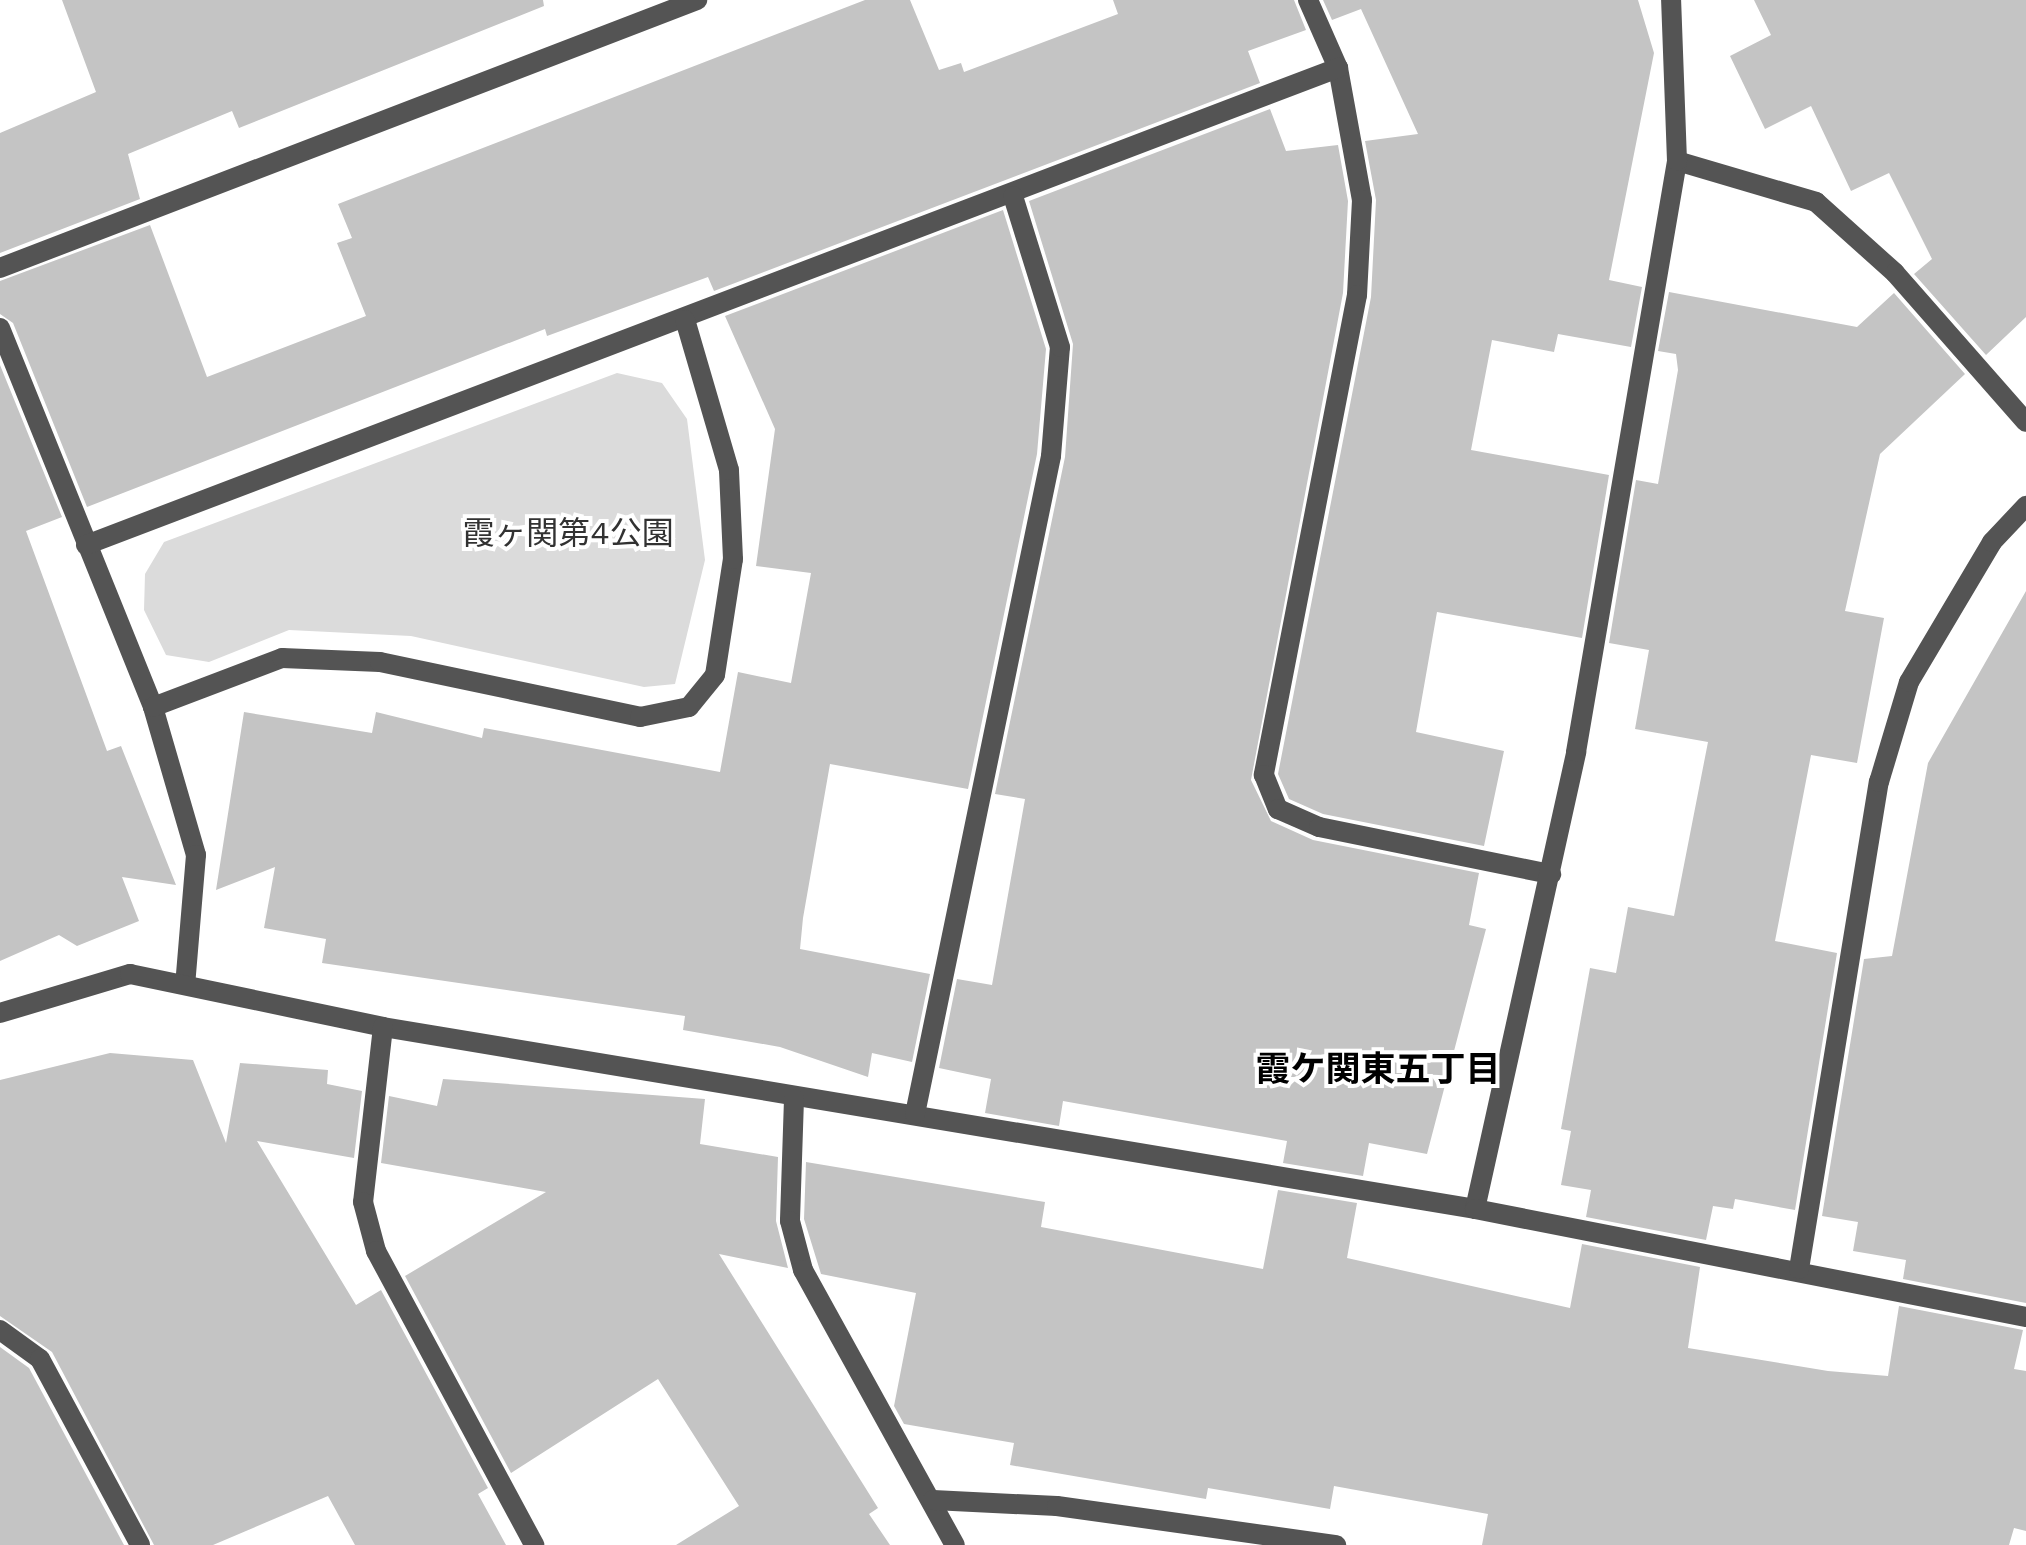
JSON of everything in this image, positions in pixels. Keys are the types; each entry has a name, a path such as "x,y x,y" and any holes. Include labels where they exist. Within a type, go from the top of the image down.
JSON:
{"street":[{"path":"0,268 697,0"},
{"path":"1308,0 1338,68 1362,200 1357,296 1264,775 1278,810 1319,828 1551,874"},
{"path":"1476,1209 1551,874 1677,161 1671,0"},
{"path":"86,545 1013,196 1338,68"},
{"path":"1677,161 1816,202 1895,273 2026,422"},
{"path":"915,1114 1051,456 1060,346 1013,196"},
{"path":"153,706 282,658 380,662 640,717 689,707 714,675 734,559 729,470 685,320"},
{"path":"0,328 153,706 196,855 184,985"},
{"path":"1799,1268 1879,782 1910,682 1992,542 2026,506"},
{"path":"0,1013 130,974 383,1027 794,1099 915,1114 1476,1209 1799,1268 2026,1318"},
{"path":"383,1027 362,1202 376,1251 534,1545"},
{"path":"794,1099 790,1221 803,1270 934,1500 955,1545"},
{"path":"0,1330 40,1359 140,1545"},
{"path":"934,1500 1056,1506 1336,1545"}],"green space":[{"name":"霞ヶ関第4公園","path":"617,373 662,383 687,419 705,560 675,684 644,687 411,636 289,630 209,662 166,655 144,610 145,574 164,542"}],"building":[{"path":"62,0 543,0 544,6 239,128 232,111 128,154 140,199 0,253 0,133 96,92"},
{"path":"865,0 910,0 939,70 961,63 964,72 1118,14 1113,0 1294,0 1306,30 1248,51 1260,83 714,291 708,277 547,336 545,329 87,507 13,323 0,314 0,281 150,225 207,377 366,316 337,243 352,238 338,204"},
{"path":"1323,0 1638,0 1654,53 1609,280 1642,287 1631,347 1558,334 1554,352 1492,340 1471,450 1609,475 1582,638 1437,612 1416,732 1504,751 1484,846 1323,814 1289,799 1278,774 1371,297 1376,200 1365,141 1418,134 1361,9 1332,20"},
{"path":"1754,0 2026,0 2026,317 1986,355 1914,274 1932,259 1889,173 1851,191 1811,106 1765,129 1730,56 1771,35"},
{"path":"1270,109 1286,151 1338,145 1348,201 1343,293 1251,780 1271,821 1313,840 1479,873 1469,925 1486,929 1427,1154 1369,1143 1363,1176 1283,1163 1287,1141 1063,1101 1059,1126 985,1113 991,1079 939,1068 957,979 992,985 1025,799 995,794 1065,457 1073,344 1029,201"},
{"path":"1003,210 1046,349 1037,454 968,789 830,764 803,918 800,949 930,974 912,1062 872,1053 868,1077 780,1047 683,1030 685,1016 322,963 326,939 264,928 275,867 216,890 244,712 372,733 376,712 482,738 484,728 720,772 738,672 791,683 811,573 756,566 775,429 725,316"},
{"path":"1669,292 1857,327 1894,293 1965,374 1880,454 1845,611 1884,618 1857,763 1811,755 1775,941 1837,953 1795,1210 1735,1199 1733,1209 1713,1206 1706,1240 1586,1217 1591,1190 1561,1185 1571,1131 1561,1129 1590,968 1616,973 1628,907 1674,916 1708,742 1635,729 1649,650 1609,643 1636,480 1658,484 1678,370 1676,354 1658,351"},
{"path":"0,365 62,517 26,531 107,751 121,746 176,885 122,877 139,921 77,946 59,935 0,961"},
{"path":"2026,591 2026,1303 1903,1279 1906,1260 1853,1251 1858,1222 1822,1216 1864,959 1892,956 1928,763"},
{"path":"110,1053 193,1060 226,1143 240,1063 328,1070 327,1084 362,1091 354,1158 257,1141 356,1305 381,1290 488,1488 478,1494 506,1545 355,1545 328,1496 213,1545 154,1545 52,1352 0,1316 0,1080"},
{"path":"443,1079 705,1099 700,1144 778,1157 776,1221 788,1268 719,1254 878,1508 869,1514 890,1545 676,1545 739,1506 658,1379 511,1473 405,1276 546,1192 381,1163 389,1096 437,1106"},
{"path":"806,1162 1045,1202 1041,1227 1263,1269 1278,1190 1357,1203 1347,1258 1570,1308 1582,1244 1700,1267 1688,1348 1828,1371 1888,1376 1899,1306 2023,1330 2014,1369 2026,1371 2026,1531 2014,1528 2009,1545 1482,1545 1488,1514 1334,1486 1330,1509 1208,1488 1206,1499 1010,1465 1014,1443 904,1424 894,1406 916,1293 821,1274 804,1219"},
{"path":"0,1347 29,1368 124,1545 0,1545"}],"district":[{"name":"霞ケ関東五丁目","path":"1378,1069"}]}
